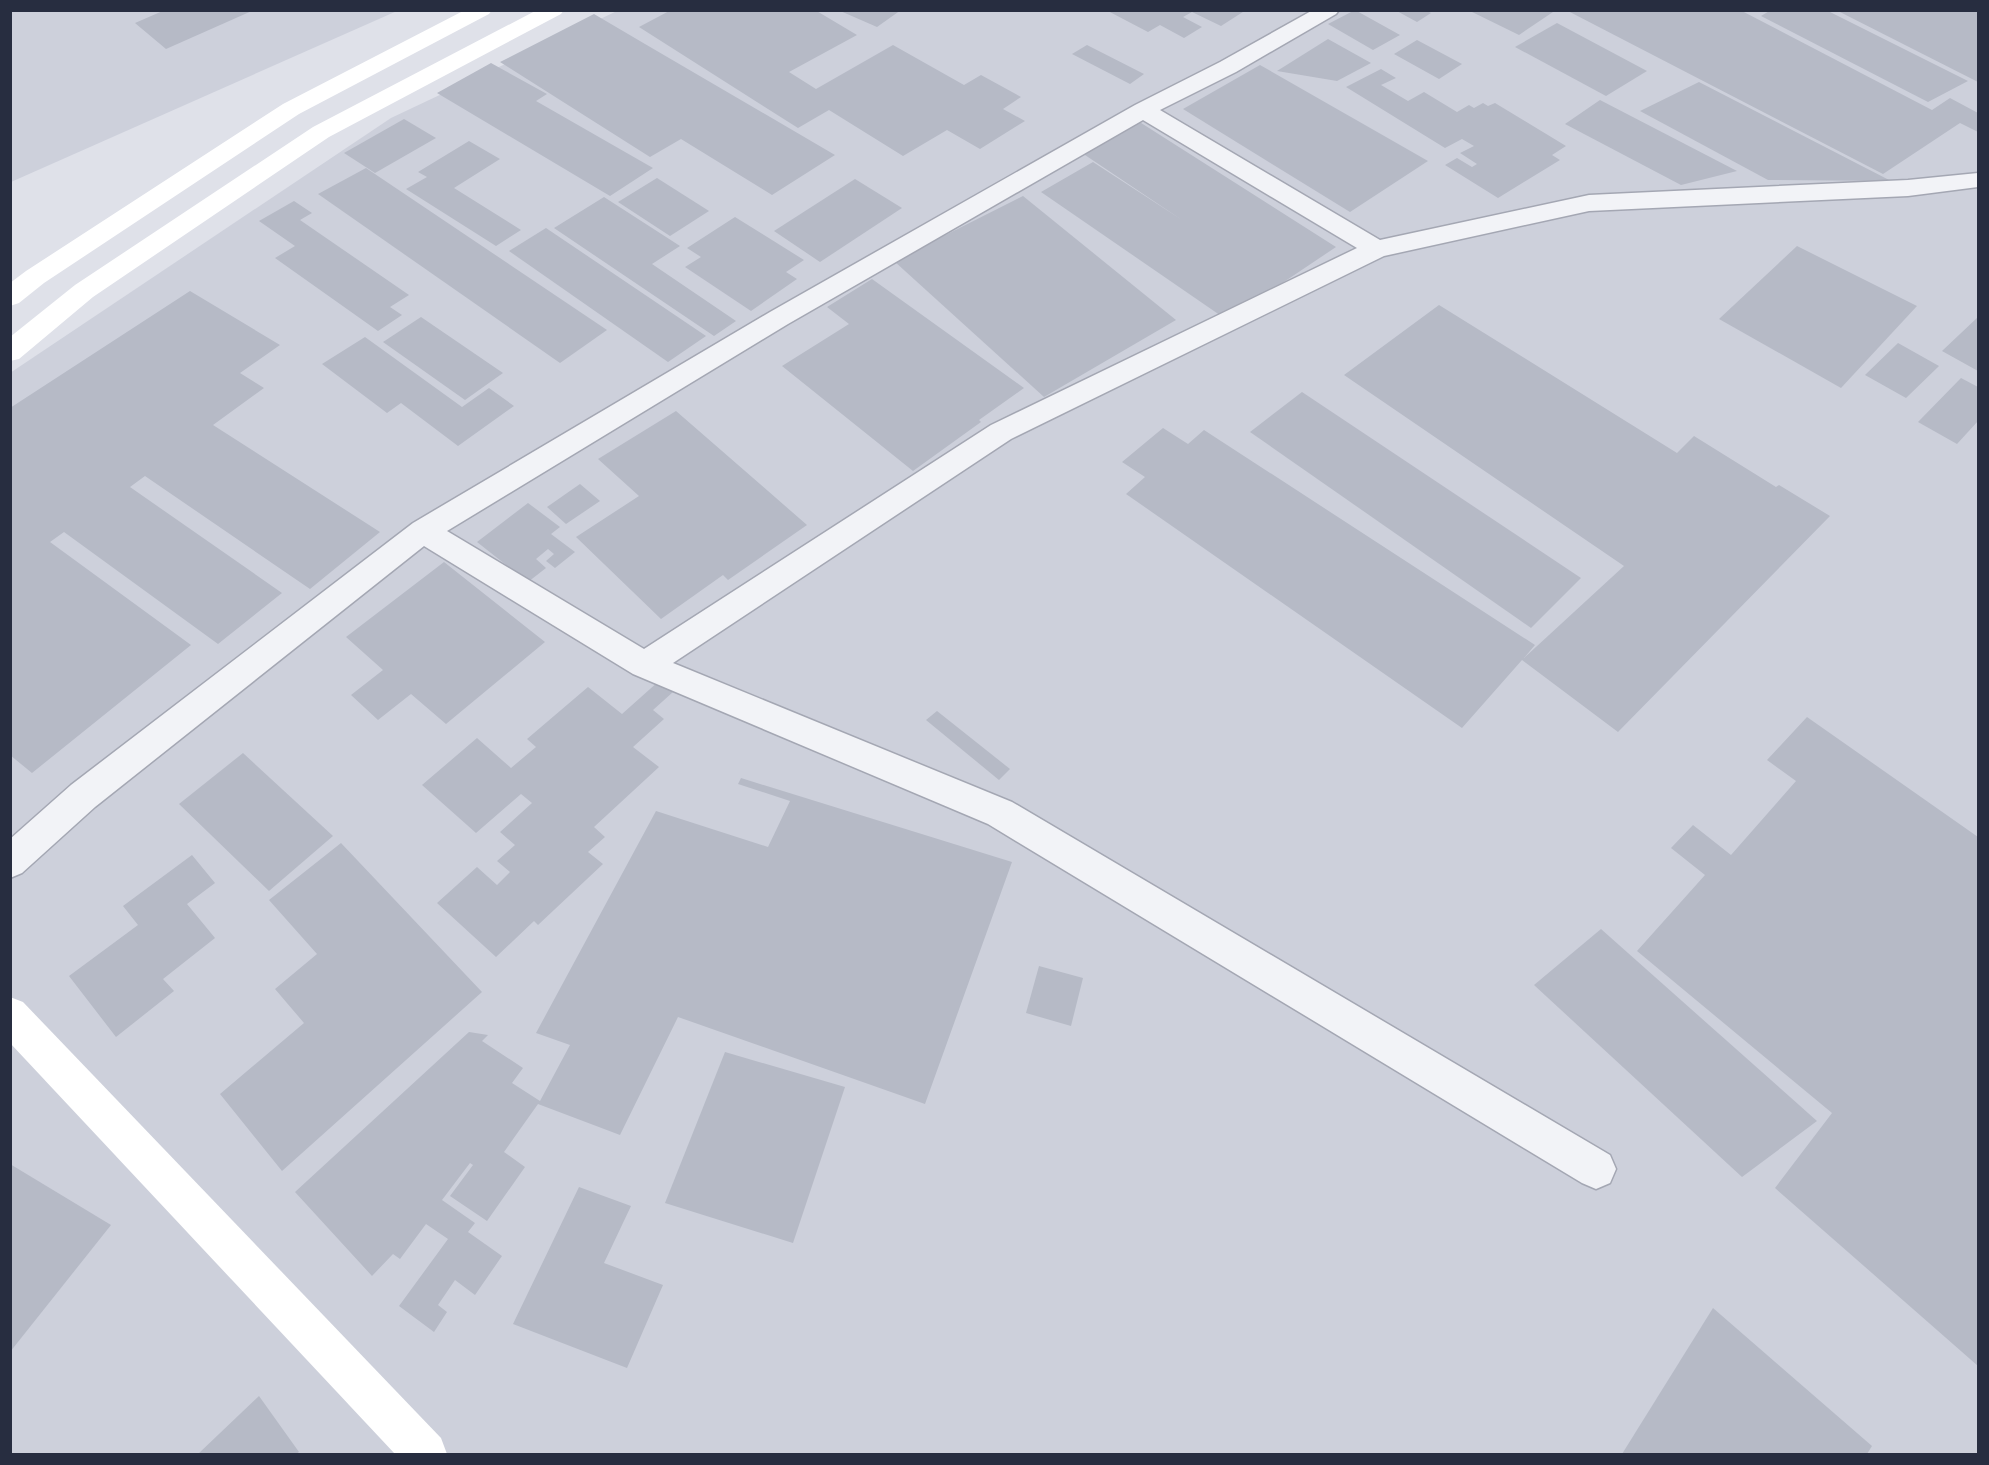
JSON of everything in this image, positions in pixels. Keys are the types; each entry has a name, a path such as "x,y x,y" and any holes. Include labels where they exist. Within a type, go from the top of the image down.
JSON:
{"street":[{"path":"10,295 291,109 482,10"},
{"path":"10,352 84,291 321,132 554,10"},
{"path":"10,862 83,796 423,531 779,318 1143,110 1228,67 1329,10"},
{"path":"1143,110 1377,249"},
{"path":"644,665 1001,432 1377,249 1588,203 1908,188 1978,180"},
{"path":"423,531 644,665 1000,813 1596,1169"},
{"path":"10,1015 425,1455"}],"shaded area":[{"path":"11,11 397,11 11,182"},
{"path":"617,11 1978,11 1978,1454 11,1454 10,373 391,118"}],"building":[{"path":"165,10 254,10 166,49 135,23"},
{"path":"671,10 815,10 857,35 789,72 816,89 893,45 964,85 981,75 1021,97 1003,109 1025,121 980,149 947,130 903,156 829,110 798,128 639,27"},
{"path":"838,10 901,10 877,27"},
{"path":"1106,10 1246,10 1221,26 1192,12 1183,17 1202,27 1184,38 1160,25 1148,32"},
{"path":"1355,10 1400,35 1373,50 1328,24"},
{"path":"1395,10 1425,10 1431,13 1417,22"},
{"path":"1468,10 1549,10 1553,12 1519,35"},
{"path":"1566,10 1740,10 1932,110 1950,98 1978,113 1978,132 1960,123 1883,174"},
{"path":"1771,10 1826,10 1968,81 1928,102 1761,16"},
{"path":"1836,10 1978,10 1978,82"},
{"path":"594,14 835,155 772,195 681,139 650,157 500,62"},
{"path":"1557,23 1647,71 1606,96 1515,47"},
{"path":"1328,39 1371,63 1337,81 1277,71"},
{"path":"1417,40 1462,64 1439,79 1394,54"},
{"path":"1087,45 1144,74 1130,84 1072,54"},
{"path":"491,63 547,94 536,101 653,168 610,196 437,93"},
{"path":"1260,65 1428,161 1350,212 1183,109"},
{"path":"1381,69 1396,78 1381,85 1408,101 1424,92 1457,112 1469,105 1474,108 1483,103 1488,106 1495,103 1566,146 1552,155 1560,160 1498,198 1445,165 1457,158 1472,167 1477,164 1460,153 1474,146 1462,139 1445,148 1346,87"},
{"path":"1699,82 1891,181 1768,180 1640,111"},
{"path":"1600,100 1737,171 1681,185 1565,124"},
{"path":"404,119 436,138 375,173 344,153"},
{"path":"1138,121 1336,247 1227,320 1041,192 1093,162 1182,220 1082,153"},
{"path":"469,141 500,159 454,188 521,230 496,246 406,189 427,177 418,172"},
{"path":"366,168 607,330 560,363 318,194"},
{"path":"657,178 709,211 670,236 618,202"},
{"path":"855,179 902,208 820,262 774,231"},
{"path":"1023,196 1176,320 1044,397 894,261"},
{"path":"604,197 680,246 652,264 736,321 714,336 554,228"},
{"path":"294,201 312,213 300,220 409,295 390,307 402,315 378,331 275,258 295,246 259,221"},
{"path":"735,217 804,260 786,272 797,279 751,311 685,267 701,257 687,248"},
{"path":"546,228 706,336 668,362 509,251"},
{"path":"1797,246 1917,306 1841,388 1719,319"},
{"path":"872,279 1024,388 913,471 782,366 849,324 827,307"},
{"path":"190,291 280,345 240,373 264,388 213,425 380,532 310,589 145,476 130,487 282,593 218,644 64,532 50,542 191,645 32,773 10,755 10,408"},
{"path":"1439,305 1677,453 1694,436 1776,487 1779,485 1830,516 1618,732 1522,660 1462,728 1126,494 1145,477 1122,462 1163,428 1188,444 1204,430 1535,645 1524,658 1624,566 1344,375"},
{"path":"421,317 503,373 465,400 383,342"},
{"path":"1978,317 1978,371 1942,351"},
{"path":"365,337 462,407 489,388 514,406 458,446 401,403 387,413 322,364"},
{"path":"1898,343 1939,366 1906,398 1865,375"},
{"path":"1961,378 1978,387 1978,421 1957,444 1918,422"},
{"path":"1302,392 1581,578 1531,628 1250,432"},
{"path":"676,411 807,525 728,580 723,575 661,619 576,537 639,496 598,459"},
{"path":"580,484 600,501 566,524 547,507"},
{"path":"528,503 560,527 551,534 575,552 555,568 546,561 554,554 548,549 536,559 546,568 528,582 477,542"},
{"path":"444,562 545,642 446,724 411,694 378,720 351,695 383,670 346,637"},
{"path":"659,681 673,692 653,710 664,719 633,747 659,767 594,827 605,837 588,852 603,864 538,925 534,921 496,957 437,903 477,867 497,885 510,872 497,861 515,845 500,832 532,803 521,794 476,833 422,785 477,738 511,768 536,747 527,739 588,687 622,714"},
{"path":"937,711 1010,769 999,780 926,720"},
{"path":"1807,717 1978,837 1978,1366 1775,1188 1832,1113 1637,951 1705,875 1671,848 1693,825 1731,855 1796,781 1767,760"},
{"path":"243,753 333,836 269,891 179,804"},
{"path":"741,778 1012,862 925,1104 678,1017 620,1135 538,1104 504,1152 525,1167 487,1221 450,1196 473,1165 470,1163 442,1200 475,1223 468,1232 502,1256 475,1295 455,1280 438,1305 447,1312 434,1332 399,1306 448,1239 426,1224 400,1259 393,1254 372,1276 295,1192 469,1032 488,1035 482,1041 523,1068 512,1083 540,1101 570,1045 536,1033 656,811 768,847 790,801 738,784"},
{"path":"341,843 482,992 282,1171 220,1094 304,1023 275,989 317,954 269,900"},
{"path":"192,855 215,883 187,904 215,938 163,979 174,991 116,1037 69,976 138,925 123,906"},
{"path":"1601,929 1817,1121 1742,1177 1534,985"},
{"path":"1039,966 1083,978 1071,1026 1026,1013"},
{"path":"725,1052 845,1087 793,1243 665,1203"},
{"path":"10,1164 111,1225 10,1352"},
{"path":"579,1187 631,1206 604,1263 663,1285 627,1368 513,1324"},
{"path":"1713,1308 1872,1446 1867,1454 1622,1454"},
{"path":"259,1396 299,1452 296,1454 198,1454"}]}
